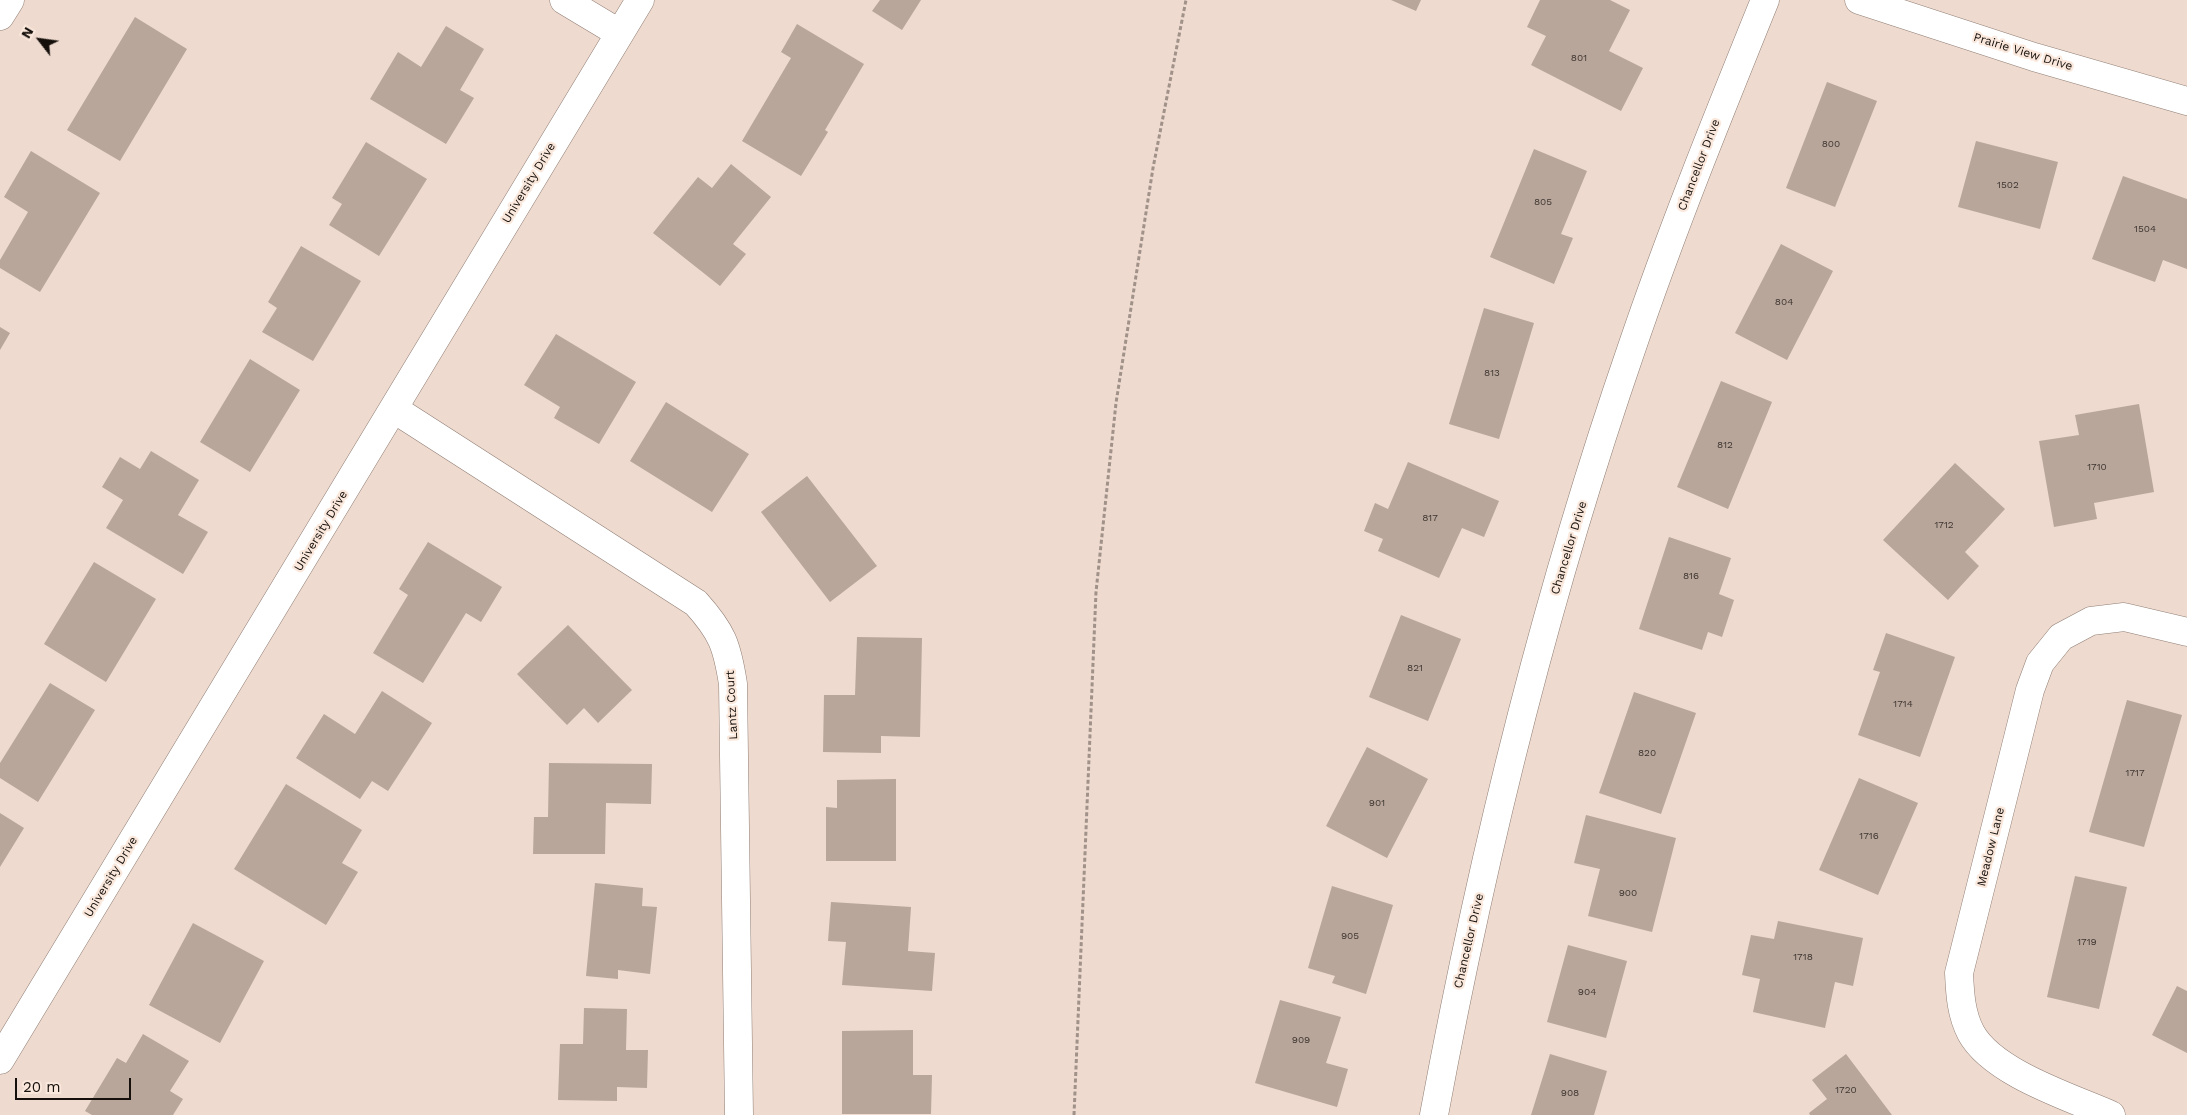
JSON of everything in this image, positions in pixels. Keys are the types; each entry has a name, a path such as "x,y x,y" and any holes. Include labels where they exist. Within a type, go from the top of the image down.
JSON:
{"street":[{"path":"0,16 10,0"},
{"path":"564,0 619,34"},
{"name":"University Drive","path":"0,1060 640,0"},
{"name":"Chancellor Drive","path":"1434,1115 1457,994 1511,756 1566,554 1630,351 1694,173 1765,0"},
{"name":"Prairie View Drive","path":"1859,0 2034,57 2187,101"},
{"name":"Lantz Court","path":"394,410 696,602 716,625 728,652 733,684 739,1115"},
{"name":"Meadow Lane","path":"2111,1115 2022,1076 1991,1057 1972,1033 1961,1005 1959,973 2030,690 2040,663 2062,637 2091,621 2124,617 2187,632"}],"path":[{"path":"1074,1115 1096,592 1116,403 1153,168 1186,0"}],"building":[{"path":"880,0 921,0 902,30 872,11"},
{"path":"1391,0 1421,0 1416,11"},
{"path":"1540,0 1610,0 1630,10 1609,51 1643,68 1621,111 1531,65 1546,36 1527,27"},
{"path":"135,17 187,49 120,161 67,130"},
{"path":"797,24 864,64 825,130 828,132 801,176 742,141 791,58 781,52"},
{"path":"446,26 484,49 460,90 474,98 446,144 370,99 398,52 421,67"},
{"path":"1827,82 1877,101 1835,207 1786,188"},
{"path":"1976,141 2058,162 2040,229 1958,207"},
{"path":"366,142 427,179 379,256 329,225 342,204 332,198"},
{"path":"1534,149 1587,171 1561,234 1573,238 1554,284 1490,257"},
{"path":"31,151 100,193 40,292 0,268 0,260 28,212 4,197"},
{"path":"731,164 771,197 733,244 746,254 720,286 653,233 698,177 712,188"},
{"path":"2123,176 2187,199 2187,269 2163,260 2155,282 2092,259"},
{"path":"1781,244 1833,271 1787,360 1735,333"},
{"path":"301,246 361,281 313,361 262,332 277,308 268,302"},
{"path":"1484,308 1534,323 1499,439 1449,424"},
{"path":"0,327 10,333 0,350"},
{"path":"556,334 636,382 599,444 554,418 560,407 524,385"},
{"path":"250,359 300,390 250,472 200,442"},
{"path":"1721,381 1772,402 1728,509 1677,487"},
{"path":"666,402 749,454 712,512 630,461"},
{"path":"2139,404 2154,492 2094,503 2097,519 2054,527 2039,441 2079,435 2075,415"},
{"path":"151,451 199,480 178,515 208,532 183,574 106,528 123,500 102,487 120,457 140,469"},
{"path":"1408,462 1499,501 1484,537 1462,528 1439,578 1378,551 1383,539 1364,531 1375,503 1388,509"},
{"path":"1955,463 2005,509 1965,552 1979,566 1948,600 1883,540"},
{"path":"807,476 877,566 830,602 761,512"},
{"path":"1669,537 1731,558 1719,594 1734,600 1722,637 1708,632 1702,650 1639,629"},
{"path":"428,542 502,587 481,622 466,613 423,683 373,653 408,595 399,589"},
{"path":"94,562 156,599 106,682 44,644"},
{"path":"1401,615 1461,639 1428,721 1369,697"},
{"path":"568,625 632,690 598,723 584,708 567,725 517,674"},
{"path":"1886,633 1955,657 1920,757 1858,735 1880,672 1873,670"},
{"path":"857,637 922,638 920,737 881,736 881,753 823,752 824,695 855,695"},
{"path":"50,683 95,710 38,802 0,778 0,763"},
{"path":"382,691 432,723 388,791 372,781 360,799 296,758 324,714 355,734"},
{"path":"1634,692 1696,713 1661,814 1599,793"},
{"path":"2127,700 2182,715 2144,847 2089,832"},
{"path":"1367,747 1428,779 1387,858 1326,826"},
{"path":"549,763 652,764 651,804 606,803 605,854 533,854 534,817 548,817"},
{"path":"1859,778 1918,803 1878,895 1819,870"},
{"path":"896,779 896,861 826,861 826,807 837,808 837,780"},
{"path":"286,784 362,830 342,863 358,872 326,925 234,869"},
{"path":"0,813 24,828 0,867"},
{"path":"1586,815 1676,838 1652,932 1588,916 1600,869 1574,863"},
{"path":"2075,876 2127,887 2099,1009 2047,997"},
{"path":"595,883 643,888 642,906 657,907 650,974 618,970 618,979 586,976"},
{"path":"1332,886 1393,905 1366,994 1332,983 1335,976 1308,968"},
{"path":"831,902 911,907 908,951 935,953 932,991 842,985 846,942 828,941"},
{"path":"1778,921 1863,938 1853,986 1835,982 1825,1028 1753,1012 1760,979 1742,975 1751,935 1774,939"},
{"path":"193,923 264,961 220,1043 149,1005"},
{"path":"1568,945 1627,961 1606,1038 1547,1022"},
{"path":"2177,986 2187,991 2187,1053 2152,1035"},
{"path":"1280,1000 1341,1017 1326,1063 1348,1069 1337,1107 1255,1083"},
{"path":"584,1008 627,1009 626,1050 648,1050 647,1088 617,1087 617,1101 558,1100 560,1044 583,1044"},
{"path":"913,1030 913,1075 932,1075 931,1114 842,1114 842,1031"},
{"path":"143,1034 189,1061 170,1091 183,1099 173,1115 92,1115 85,1111 117,1058 126,1063"},
{"path":"1550,1054 1607,1071 1594,1115 1531,1115"},
{"path":"1846,1054 1892,1115 1810,1115 1809,1113 1827,1099 1812,1080"}]}
